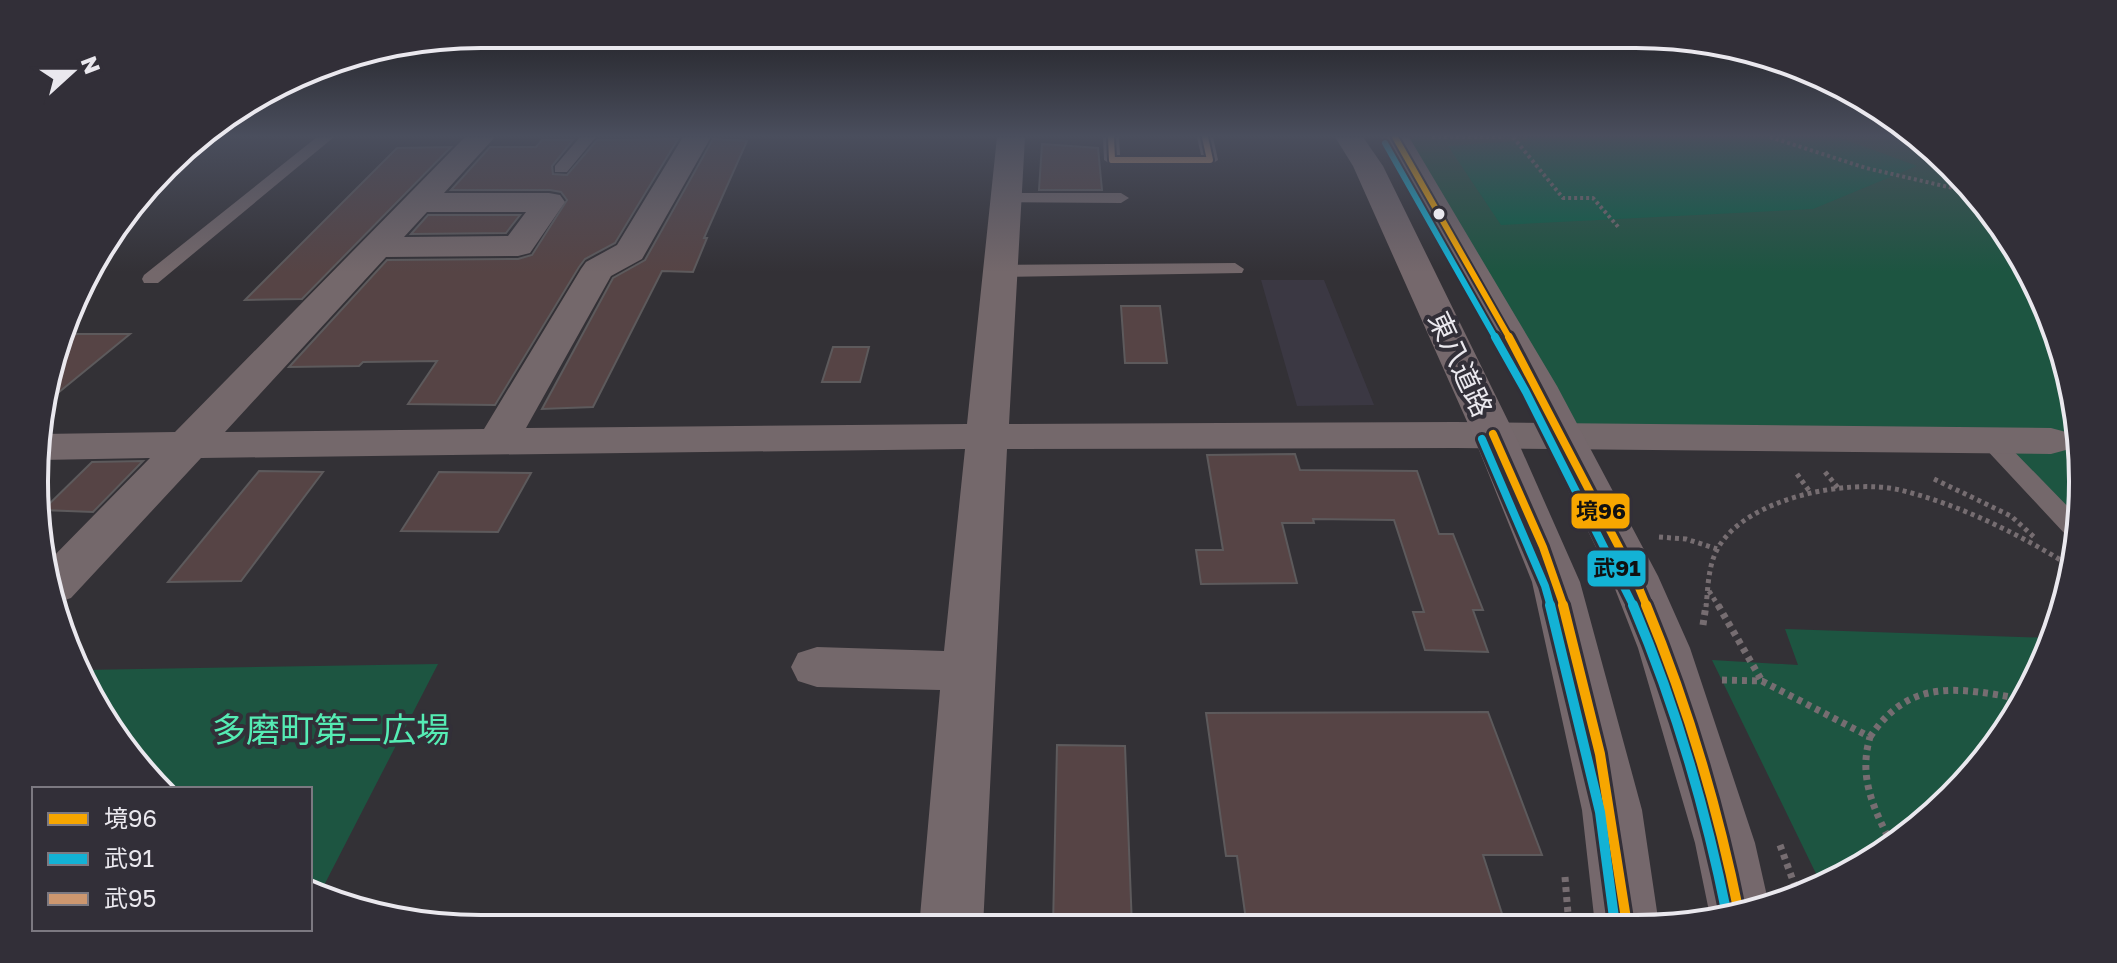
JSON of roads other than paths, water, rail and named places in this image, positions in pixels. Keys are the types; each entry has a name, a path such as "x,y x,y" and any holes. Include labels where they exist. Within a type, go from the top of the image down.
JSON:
{"main road":[{"name":"東八道路","path":"1375,182 1494,435 1556,582 1612,810 1626,915"},
{"name":"東八道路","path":"1420,182 1563,436 1634,576 1664,648 1725,843 1737,903"}],"street":[{"path":"60,580 438,182"},
{"path":"498,441 598,269 630,252 671,182"},
{"path":"952,915 1007,182"},
{"path":"378,247 518,246 549,202 418,203"},
{"path":"50,447 987,436 1494,435 2051,441"},
{"path":"817,667 968,671"}],"lane":[{"path":"151,279 271,182"},
{"path":"1006,198 1121,198"},
{"path":"1001,271 1235,269"},
{"path":"1991,441 2067,521"}],"park label":[{"name":"多磨町第二広場","path":"331,729"}]}
